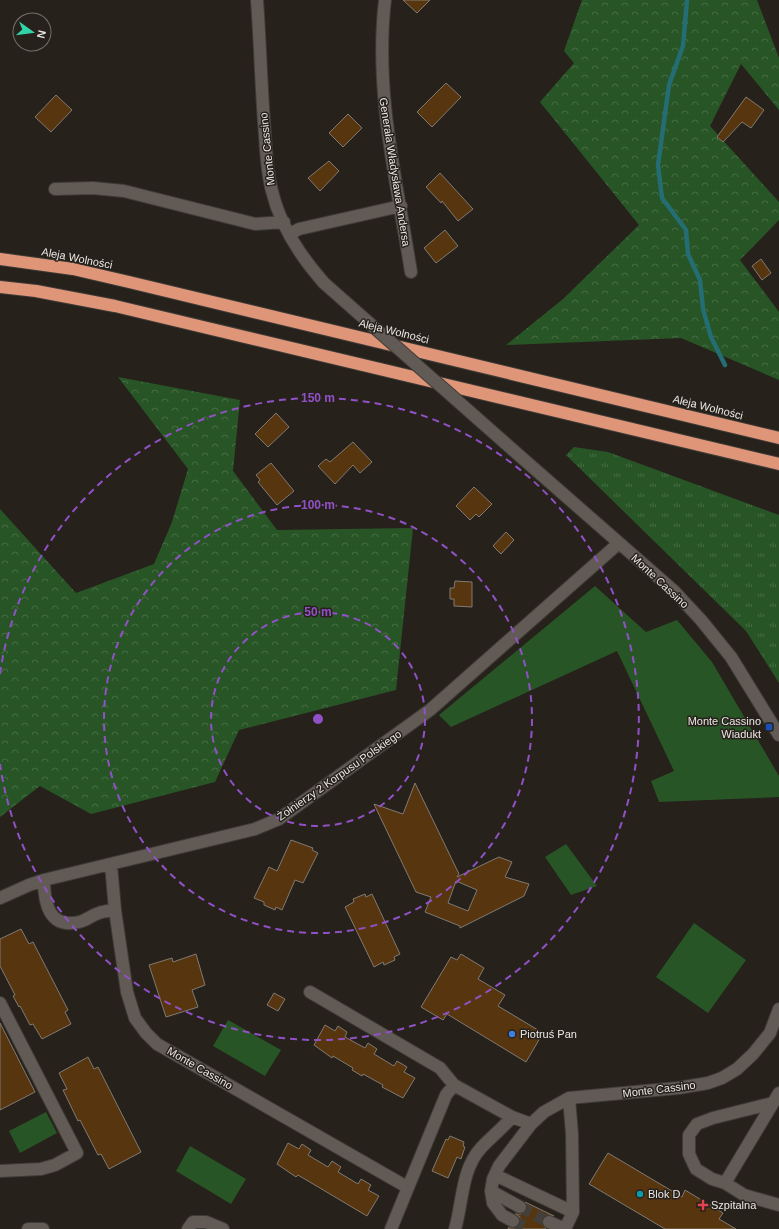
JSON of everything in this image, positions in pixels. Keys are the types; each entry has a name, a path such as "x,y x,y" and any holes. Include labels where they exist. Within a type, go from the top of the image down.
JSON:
{"highway":[{"name":"Aleja Wolności","path":"0,259 73,269 779,438"},
{"path":"0,286 36,291 115,306 779,464"}],"street":[{"name":"Monte Cassino","path":"257,0 268,172 272,192 290,234 311,268 324,283 674,591 718,639 779,735"},
{"name":"Generała Władysława Andersa","path":"385,0 382,45 382,84 388,139 411,272"},
{"path":"55,189 93,188 124,191 254,224 284,222"},
{"path":"290,234 299,229 400,206"},
{"name":"Żołnierzy 2 Korpusu Polskiego","path":"0,898 44,880 255,829 279,819 430,710 619,543"},
{"name":"Monte Cassino","path":"112,864 115,910 127,992 135,1018 156,1044 407,1187"},
{"path":"44,880 46,906 51,914 58,920 78,922 100,913 115,910"},
{"path":"310,992 440,1068 454,1085 512,1117 531,1124"},
{"path":"0,1003 77,1153 55,1165 41,1169 0,1171"},
{"name":"Monte Cassino","path":"491,1191 499,1166 531,1124 544,1112 569,1098 678,1088 708,1083 722,1078 737,1069 753,1054 770,1033 779,1010"},
{"path":"391,1229 446,1095 454,1085"},
{"path":"549,1222 565,1229 573,1212 572,1134 569,1098"},
{"path":"776,1098 697,1124 689,1135 689,1154 696,1169 712,1179 725,1183 744,1195 779,1205"},
{"path":"725,1183 776,1098"},
{"path":"456,1229 466,1175 473,1159 481,1148 512,1117"},
{"path":"495,1175 573,1212"},
{"path":"491,1191 520,1207"},
{"path":"491,1191 492,1203 502,1215 513,1221"},
{"path":"188,1229 193,1222 206,1222 223,1229"},
{"path":"28,1229 43,1229"}],"green space":[{"path":"582,0 757,0 779,58 779,110 741,64 710,126 779,202 779,220 740,260 779,312 779,380 681,338 506,345 563,299 639,225 540,102 574,63 564,51"},
{"path":"118,377 240,400 233,471 277,530 413,528 396,690 239,730 215,782 91,814 40,786 0,817 0,509 76,593 154,564 172,522 188,469"},
{"path":"574,447 608,452 779,515 779,683 746,631 566,455"},
{"path":"595,586 646,632 677,620 712,662 779,776 779,797 659,802 651,781 674,771 617,651 451,727 439,715"},
{"path":"566,844 597,886 571,895 545,857"},
{"path":"694,923 746,960 708,1013 656,977"},
{"path":"228,1020 281,1050 265,1076 213,1046"},
{"path":"46,1112 57,1133 20,1153 9,1131"},
{"path":"190,1146 246,1179 231,1204 176,1171"}],"building":[{"path":"403,0 430,0 417,13"},
{"path":"446,83 461,97 432,127 417,112"},
{"path":"56,95 72,110 51,132 35,117"},
{"path":"746,97 764,110 751,128 742,122 723,142 717,137"},
{"path":"348,114 362,128 343,147 329,133"},
{"path":"329,161 339,171 320,191 308,178"},
{"path":"440,173 473,209 458,221 442,201 441,203 426,187"},
{"path":"445,230 458,246 436,263 424,248"},
{"path":"761,259 771,273 762,280 752,266"},
{"path":"276,413 289,427 268,447 255,434"},
{"path":"353,442 372,462 360,473 353,465 335,484 318,466 326,459 330,462"},
{"path":"271,463 294,491 277,505 258,482 260,480 256,475"},
{"path":"474,487 492,504 479,517 476,514 470,520 456,506"},
{"path":"506,532 514,540 501,554 493,546"},
{"path":"455,581 472,582 472,607 454,606 454,599 450,599 450,588 454,588"},
{"path":"415,783 459,874 457,877 499,857 512,862 505,877 529,884 524,896 460,928 460,926 425,912 431,897 416,892 374,804 403,814","holes":["456,881 477,890 468,911 448,903"]},
{"path":"291,840 313,848 312,850 318,853 303,883 295,880 282,910 276,907 275,910 264,905 264,902 254,898 269,867 277,871"},
{"path":"365,894 366,897 372,894 400,954 394,957 395,960 384,965 383,962 374,967 345,907 354,902 353,899"},
{"path":"21,929 29,944 33,942 68,1010 65,1012 71,1024 42,1039 33,1024 30,1025 20,1006 19,1007 13,996 15,995 0,966 0,939"},
{"path":"196,954 205,985 192,990 198,1007 166,1017 149,965 172,958 173,962"},
{"path":"461,954 484,968 478,979 505,995 498,1006 543,1033 526,1062 447,1014 443,1020 421,1007 451,957 457,960"},
{"path":"274,993 285,999 278,1011 267,1005"},
{"path":"0,1023 35,1092 0,1110"},
{"path":"325,1025 335,1031 338,1026 347,1032 345,1037 365,1048 368,1043 377,1049 374,1054 394,1066 397,1061 407,1067 404,1072 415,1078 403,1098 382,1087 383,1085 363,1074 362,1076 352,1070 353,1068 333,1056 332,1058 314,1045"},
{"path":"88,1057 94,1069 98,1067 141,1152 109,1169 101,1154 98,1155 80,1120 78,1121 63,1090 67,1089 59,1073"},
{"path":"450,1136 464,1142 463,1146 465,1147 461,1159 457,1157 448,1178 432,1171 446,1139 448,1140"},
{"path":"288,1143 299,1149 302,1144 311,1150 308,1155 328,1167 332,1161 341,1167 338,1172 358,1184 361,1179 371,1185 368,1190 379,1196 367,1216 298,1175 296,1177 277,1164"},
{"name":"Blok D","path":"608,1153 682,1197 685,1190 723,1213 719,1219 736,1229 665,1229 589,1184"},
{"path":"525,1202 554,1216 548,1215 542,1219 542,1223 546,1229 508,1229 509,1227 517,1228 519,1225 520,1217 515,1214 521,1214 526,1211 527,1206"}],"waterway":[{"path":"687,0 683,46 669,85 658,165 662,198 686,230 688,254 700,280 703,309 711,337 725,365"}],"tunnel":[{"path":"520,1207 549,1222"},
{"path":"513,1221 528,1229"}],"place":[{"name":"Monte Cassino Wiadukt","path":"769,727"},
{"name":"Piotruś Pan","path":"512,1034"},
{"name":"Blok D","path":"640,1194"},
{"name":"Szpitalna","path":"703,1205"}]}
